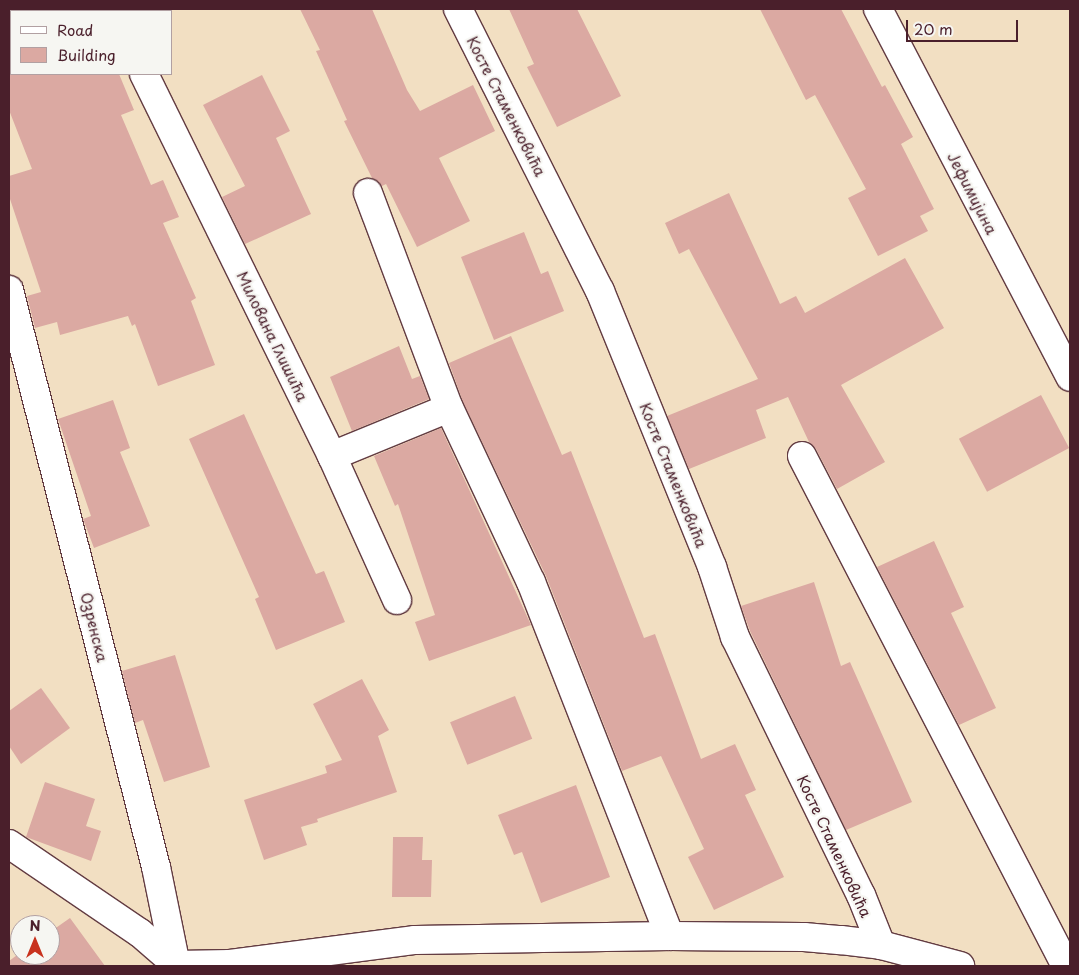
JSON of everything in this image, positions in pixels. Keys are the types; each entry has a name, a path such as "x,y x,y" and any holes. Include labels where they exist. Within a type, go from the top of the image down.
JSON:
{"street":[{"name":"Косте Стаменковића","path":"458,9 600,292 712,567 734,637 861,895 881,945"},
{"name":"Јефимијина","path":"878,9 1070,377"},
{"name":"Милована Глишића","path":"144,75 332,456 397,600"},
{"path":"368,193 449,408 531,582 670,936"},
{"name":"Озренска","path":"9,290 156,867 177,965"},
{"path":"332,456 449,408"},
{"path":"802,456 1066,966"},
{"path":"9,844 140,933 177,965 230,964 416,940 804,936 881,945 960,966"}],"building":[{"path":"300,9 372,9 407,90 420,111 473,85 495,131 439,158 470,221 417,247 386,184 382,186 372,178 344,121 347,120 316,51 320,50"},
{"path":"509,9 577,9 621,96 557,127 527,67 534,64"},
{"path":"760,9 841,9 882,87 885,85 913,137 901,144 934,209 920,216 928,231 878,256 848,198 866,189 815,95 806,100"},
{"path":"9,74 119,75 134,110 121,115 151,185 163,180 179,217 163,223 196,298 191,301 215,365 158,386 135,324 132,326 128,316 60,335 57,322 35,328 27,296 41,292 9,196 9,176 32,169 9,110"},
{"path":"262,75 290,131 276,138 311,214 245,244 222,197 245,186 203,105"},
{"path":"729,193 780,304 796,296 805,313 905,258 944,328 841,385 885,462 837,489 816,449 809,442 788,397 756,410 766,438 689,469 667,416 758,379 689,249 679,254 665,223"},
{"path":"524,232 541,274 548,271 564,311 494,340 461,257"},
{"path":"511,336 562,455 571,451 644,638 655,634 701,759 735,744 756,790 745,795 784,877 714,910 688,857 704,849 661,756 622,771 546,576 463,402 449,363"},
{"path":"399,346 412,379 420,376 429,399 352,431 330,377"},
{"path":"1041,395 1069,448 987,492 959,439"},
{"path":"113,400 130,448 120,452 150,526 94,548 83,519 91,516 58,419"},
{"path":"244,414 316,574 324,571 345,622 276,650 255,599 259,597 189,439"},
{"path":"441,428 531,625 429,661 415,622 435,615 398,504 395,506 374,456"},
{"path":"934,541 964,607 951,613 996,708 959,725 877,567"},
{"path":"814,582 841,666 850,662 912,802 846,830 750,631 741,606"},
{"path":"175,655 210,767 164,782 143,720 135,723 122,671"},
{"path":"362,679 389,730 378,736 397,792 317,819 318,822 301,827 307,845 264,860 244,800 327,773 325,766 342,760 313,704"},
{"path":"41,688 70,728 21,764 9,746 9,711"},
{"path":"515,696 532,739 467,765 450,722"},
{"path":"45,782 95,799 86,826 101,831 91,861 26,837"},
{"path":"576,785 610,877 541,903 522,852 514,855 498,815"},
{"path":"393,837 423,837 422,860 432,860 431,897 392,897"},
{"path":"70,918 105,966 9,966 10,960 10,965 60,965 60,925"}]}
